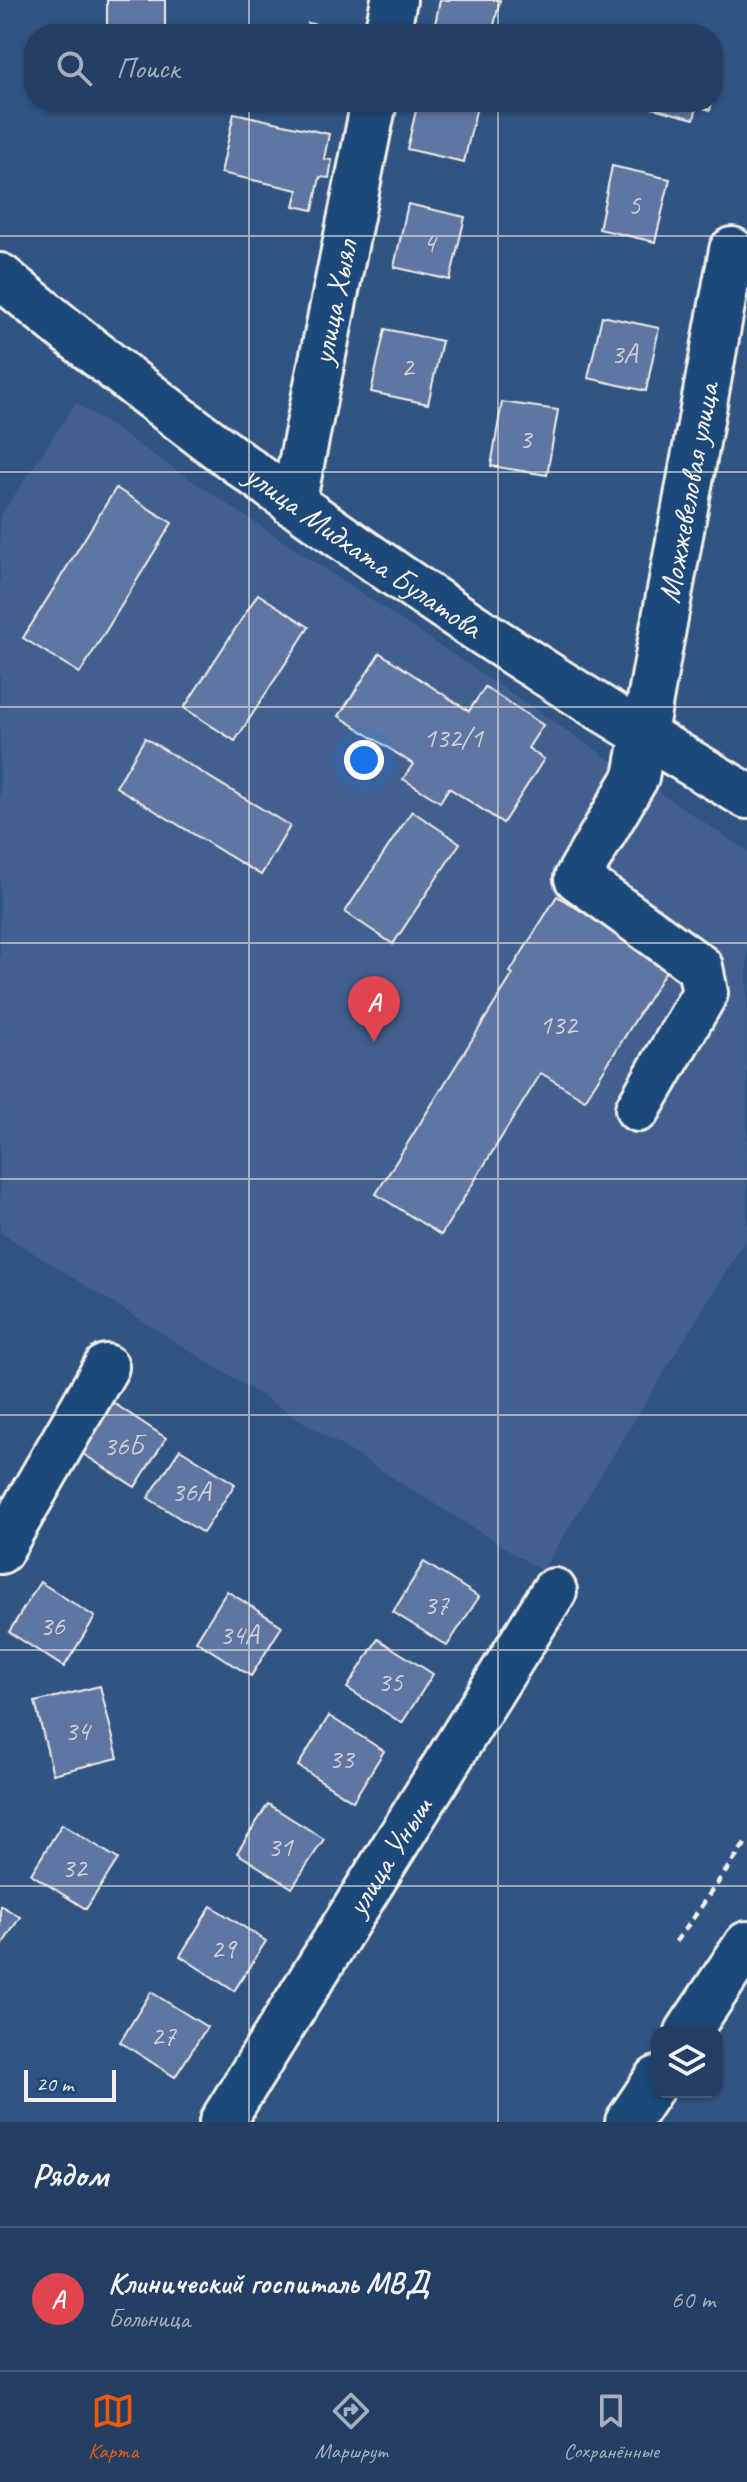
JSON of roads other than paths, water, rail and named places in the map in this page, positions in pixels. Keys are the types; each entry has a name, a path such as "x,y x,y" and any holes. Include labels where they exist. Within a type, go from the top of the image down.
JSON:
{"street":[{"path":"389,24 394,0"},
{"name":"улица Хыял","path":"293,504 372,112"},
{"name":"Можжевеловая улица","path":"638,1109 705,993 700,967 577,878 636,777 732,250"},
{"name":"улица Мидхата Булатова","path":"0,276 96,356 293,504 642,735 747,796"},
{"path":"0,1551 106,1367"},
{"name":"улица Уныш","path":"222,2122 554,1591"},
{"path":"692,2026 745,1950"},
{"path":"628,2122 651,2088"}],"place":[{"name":"Клинический госпиталь МВД","path":"374,1042"}]}
